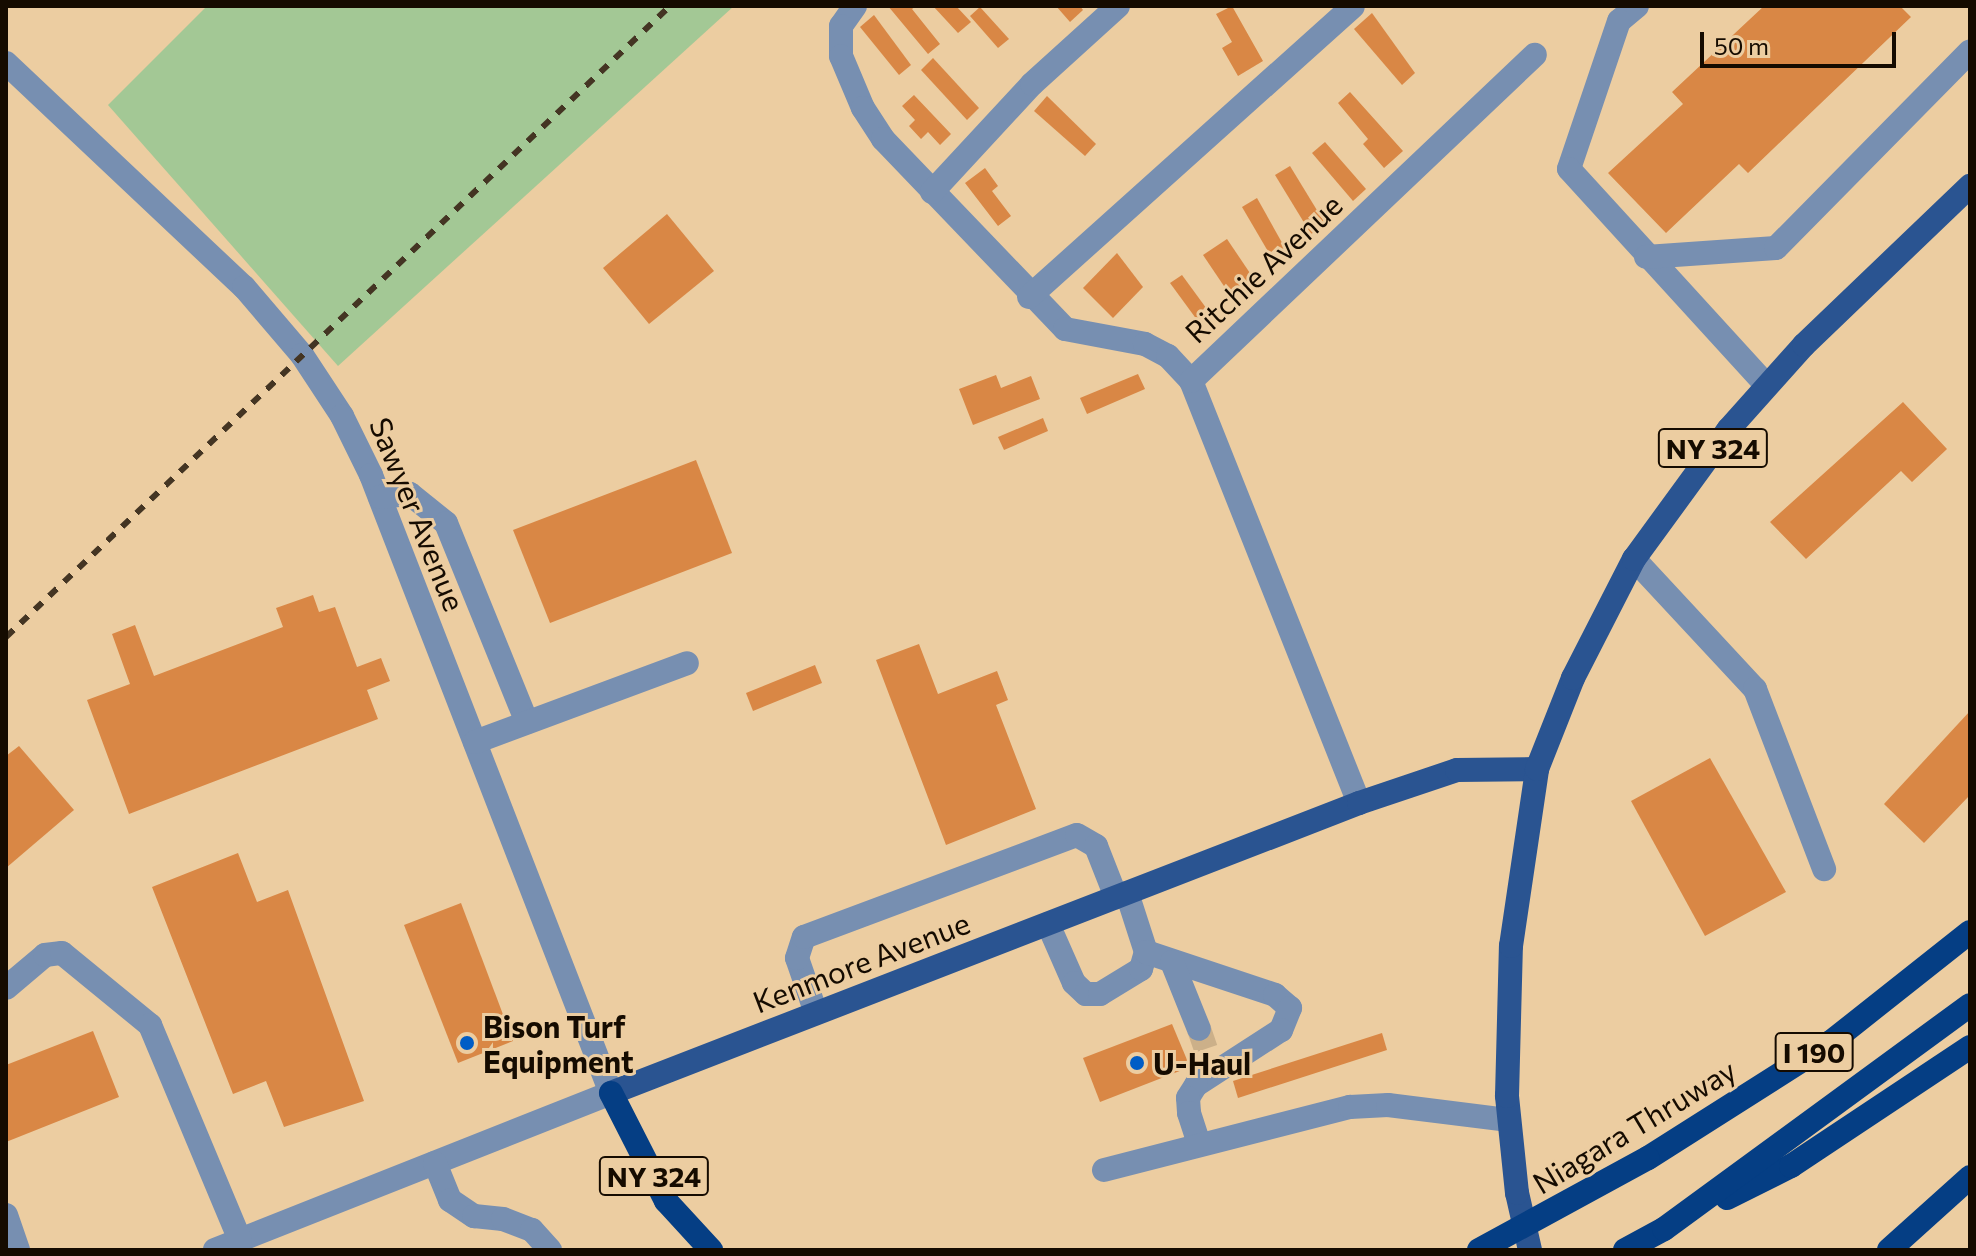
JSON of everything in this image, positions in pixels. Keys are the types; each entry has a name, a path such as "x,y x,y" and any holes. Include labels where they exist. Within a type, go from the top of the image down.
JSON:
{"highway":[{"name":"Niagara Thruway","path":"1479,1250 1648,1158 1831,1042 1970,932"},
{"name":"I 190","path":"1625,1250 1664,1229 1970,1005"},
{"path":"1664,1229 1791,1166 1970,1047"},
{"name":"NY 324","path":"611,1093 666,1201 711,1250"},
{"path":"1889,1250 1970,1177"}],"main road":[{"name":"NY 324","path":"1530,1250 1509,1120 1511,946 1537,769 1595,629 1634,559 1696,471 1766,385 1970,186"},
{"name":"Kenmore Avenue","path":"611,1093 1359,803 1457,770 1537,769"}],"street":[{"path":"855,6 841,26 841,56 850,81 883,139 1029,297 1065,329 1145,344 1168,356 1191,381"},
{"path":"932,192 1032,84 1118,6"},
{"path":"1029,297 1353,6"},
{"path":"1637,6 1619,21 1569,169 1646,257 1766,385"},
{"path":"1646,257 1776,248 1970,51"},
{"name":"Ritchie Avenue","path":"1359,803 1191,381 1535,55"},
{"name":"Sawyer Avenue","path":"6,63 273,319 321,381 380,497 611,1093"},
{"path":"380,497 410,494 446,523 527,722"},
{"path":"1634,559 1755,689 1824,869"},
{"path":"475,742 687,663"},
{"path":"816,1013 797,958 804,937 1077,835 1096,846 1121,895 1146,952 1141,969 1126,982 1086,994 1074,983 1048,924"},
{"path":"1146,952 1262,990 1290,1008 1292,1015 1281,1030 1216,1072 1188,1098 1199,1144"},
{"path":"6,988 45,955 62,953 150,1025 223,1247"},
{"path":"1172,962 1216,1072"},
{"name":"Kenmore Avenue","path":"223,1247 268,1240 435,1163 611,1093"},
{"path":"1104,1170 1350,1107 1388,1105 1509,1120"},
{"path":"435,1163 450,1200 474,1216 503,1219 532,1230 550,1250"},
{"path":"6,1215 18,1250"}],"green space":[{"path":"207,6 734,6 338,366 108,105"}],"building":[{"path":"888,6 916,6 912,9 940,44 928,54"},
{"path":"933,6 956,6 971,22 958,33"},
{"path":"1056,6 1080,6 1083,10 1070,22"},
{"path":"1232,6 1263,61 1238,76 1222,48 1232,42 1216,14"},
{"path":"1764,6 1900,6 1911,17 1748,173 1739,164 1666,233 1608,173 1683,104 1672,92"},
{"path":"980,7 1009,39 998,48 970,16"},
{"path":"1372,13 1415,73 1402,85 1354,29"},
{"path":"874,15 911,65 899,75 860,27"},
{"path":"933,58 979,108 967,120 921,70"},
{"path":"1350,92 1403,151 1384,168 1363,144 1368,139 1338,103"},
{"path":"914,95 951,134 940,145 928,132 921,139 909,126 915,120 902,106"},
{"path":"1047,96 1096,144 1085,156 1034,111"},
{"path":"1325,142 1366,189 1353,201 1312,153"},
{"path":"1290,166 1326,225 1311,234 1275,175"},
{"path":"985,168 998,186 992,191 1011,216 998,226 965,183"},
{"path":"1257,198 1290,257 1276,265 1242,207"},
{"path":"667,214 714,271 649,324 603,268"},
{"path":"1227,239 1256,282 1232,298 1203,255"},
{"path":"1117,253 1143,287 1113,318 1083,288"},
{"path":"1182,275 1212,316 1200,324 1170,283"},
{"path":"1138,374 1145,389 1087,414 1080,398"},
{"path":"996,375 1001,388 1031,376 1040,399 973,425 959,389"},
{"path":"1903,402 1947,449 1912,482 1901,471 1806,559 1770,522"},
{"path":"1043,418 1048,431 1004,450 998,437"},
{"path":"696,460 732,553 550,623 513,530"},
{"path":"313,595 319,612 335,607 357,667 381,658 390,681 367,690 378,719 129,814 87,700 130,684 112,634 135,625 154,676 283,627 276,608"},
{"path":"919,644 938,694 997,671 1008,700 996,705 1036,809 946,845 876,660"},
{"path":"815,665 822,683 753,711 746,693"},
{"path":"1970,711 1970,795 1924,843 1884,804"},
{"path":"19,746 74,810 6,868 6,756"},
{"path":"1710,758 1786,892 1705,936 1631,801"},
{"path":"238,853 257,902 288,890 364,1101 284,1127 266,1081 233,1094 152,887"},
{"path":"461,903 513,1041 458,1063 404,925"},
{"name":"U-Haul","path":"1172,1024 1190,1067 1100,1102 1083,1058"},
{"path":"93,1031 119,1097 6,1142 6,1065"},
{"path":"1382,1033 1387,1050 1238,1098 1233,1081"}],"tunnel":[{"path":"1199,1029 1206,1049"}],"railway":[{"path":"6,637 670,6"}],"place":[{"name":"Bison Turf Equipment","path":"467,1043"},
{"name":"U-Haul","path":"1137,1063"}]}
